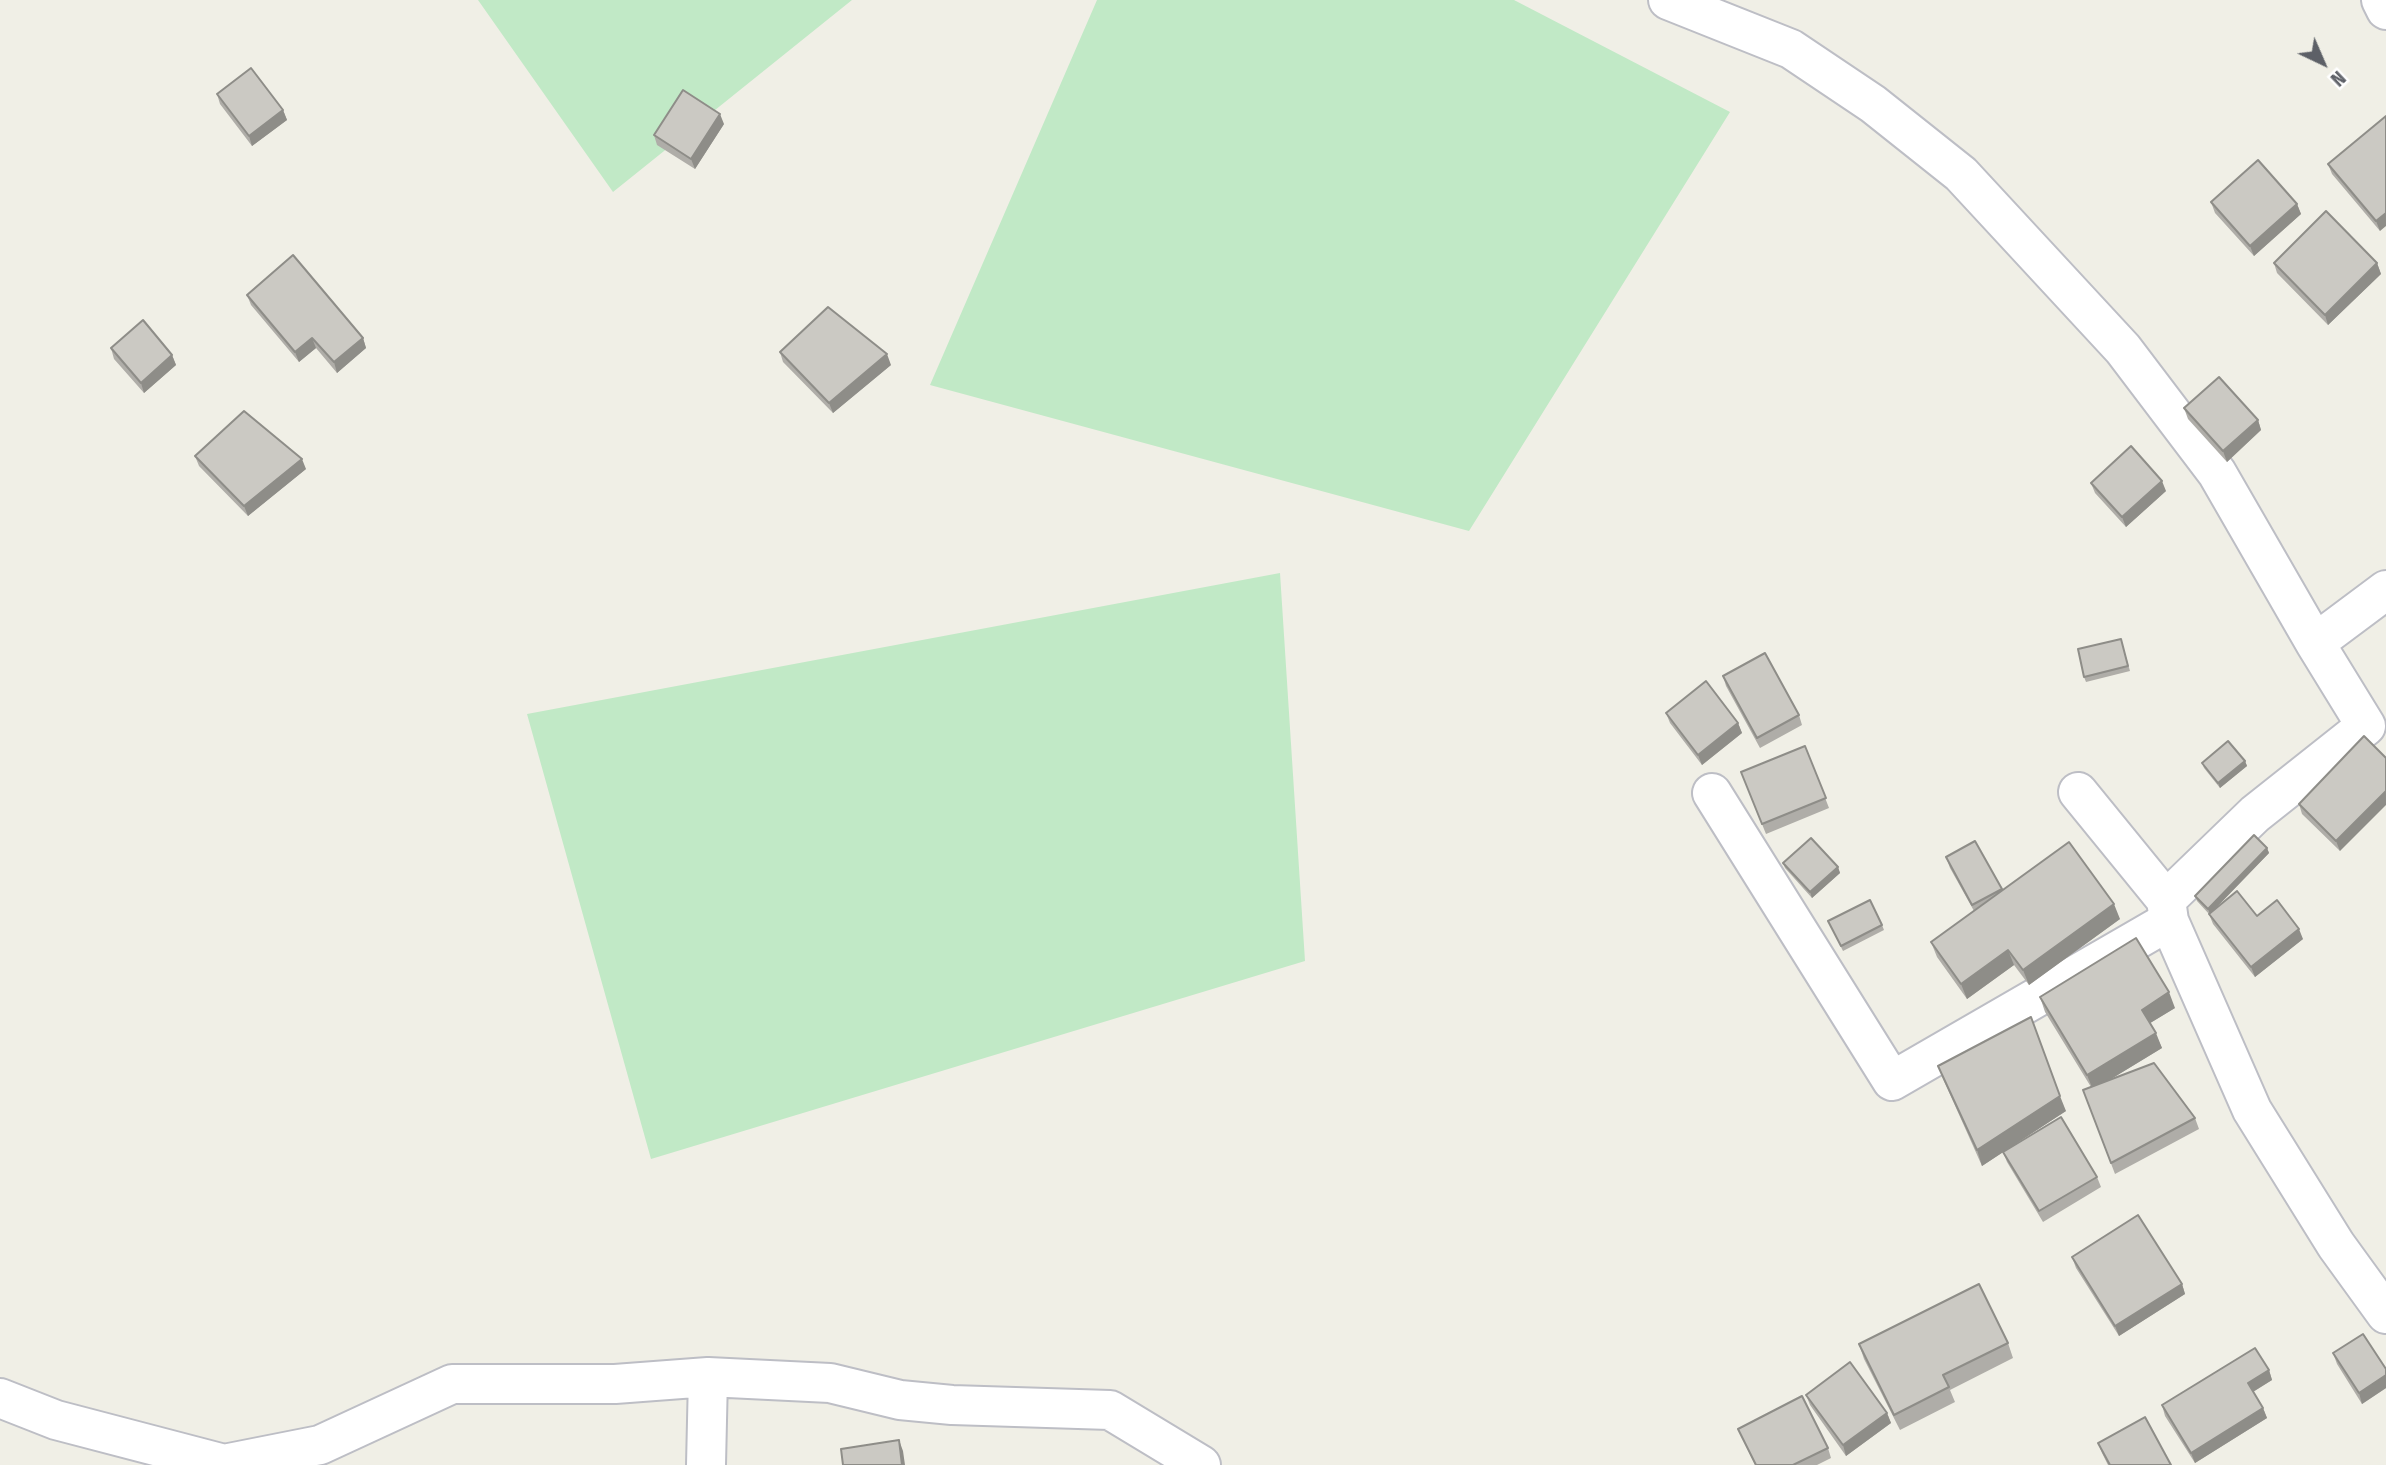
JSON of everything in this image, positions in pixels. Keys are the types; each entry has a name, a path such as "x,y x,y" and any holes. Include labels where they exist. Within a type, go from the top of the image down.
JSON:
{"street":[{"path":"1668,0 1791,49 1873,104 1961,174 2123,349 2217,473 2366,726 2255,814 2168,911 1892,1081 1712,793"},
{"path":"2381,0 2386,10"},
{"path":"2315,643 2386,590"},
{"path":"2078,792 2168,911 2252,1110 2336,1245 2386,1314"},
{"path":"706,1465 708,1377"},
{"path":"0,1398 56,1420 113,1450 224,1464 320,1445 452,1384 615,1384 708,1377 830,1383 900,1400 952,1405 1111,1410 1201,1465"}],"green space":[{"path":"478,0 852,0 613,192"},
{"path":"1097,0 1514,0 1730,112 1469,531 930,385"},
{"path":"1280,573 1305,961 651,1159 527,714"}],"building":[{"path":"251,68 283,110 249,136 217,94"},
{"path":"683,90 720,114 691,159 654,135"},
{"path":"2386,116 2386,213 2376,221 2328,164"},
{"path":"2258,160 2297,204 2250,246 2211,202"},
{"path":"2326,211 2377,263 2325,315 2274,263"},
{"path":"293,255 363,338 334,362 312,338 295,352 247,295"},
{"path":"828,307 887,354 829,403 780,352"},
{"path":"143,320 172,355 141,383 111,348"},
{"path":"2219,377 2258,420 2223,451 2184,408"},
{"path":"244,411 302,459 244,506 195,456"},
{"path":"2131,446 2162,481 2122,517 2091,483"},
{"path":"2121,639 2128,666 2084,677 2078,649"},
{"path":"1765,653 1799,715 1757,738 1723,676"},
{"path":"1706,681 1738,723 1698,755 1666,713"},
{"path":"2364,736 2386,758 2386,791 2336,841 2299,804"},
{"path":"2228,741 2245,761 2218,783 2202,763"},
{"path":"1805,746 1826,798 1762,824 1741,772"},
{"path":"2254,835 2267,848 2208,909 2195,896"},
{"path":"1811,838 1838,867 1810,892 1783,863"},
{"path":"1975,841 2002,889 1972,905 1946,857"},
{"path":"2069,842 2114,904 2023,970 2008,950 1961,984 1931,942"},
{"path":"2237,891 2257,916 2277,900 2299,929 2251,967 2209,914"},
{"path":"1870,900 1882,925 1841,946 1828,921"},
{"path":"2136,938 2169,992 2142,1010 2156,1033 2087,1075 2040,997"},
{"path":"2031,1017 2060,1096 1977,1150 1938,1066"},
{"path":"2154,1063 2195,1118 2111,1163 2083,1090"},
{"path":"2061,1117 2097,1177 2039,1211 2003,1152"},
{"path":"2138,1215 2182,1284 2115,1326 2072,1257"},
{"path":"1979,1284 2008,1343 1943,1375 1949,1387 1894,1415 1859,1344"},
{"path":"2363,1334 2386,1369 2386,1375 2359,1393 2333,1353"},
{"path":"2255,1348 2269,1370 2248,1383 2263,1408 2191,1453 2162,1405"},
{"path":"1850,1362 1887,1413 1843,1445 1806,1395"},
{"path":"1802,1396 1828,1448 1793,1465 1756,1465 1738,1429"},
{"path":"2145,1417 2171,1465 2110,1465 2098,1443"},
{"path":"899,1440 902,1465 843,1465 841,1449"}]}
